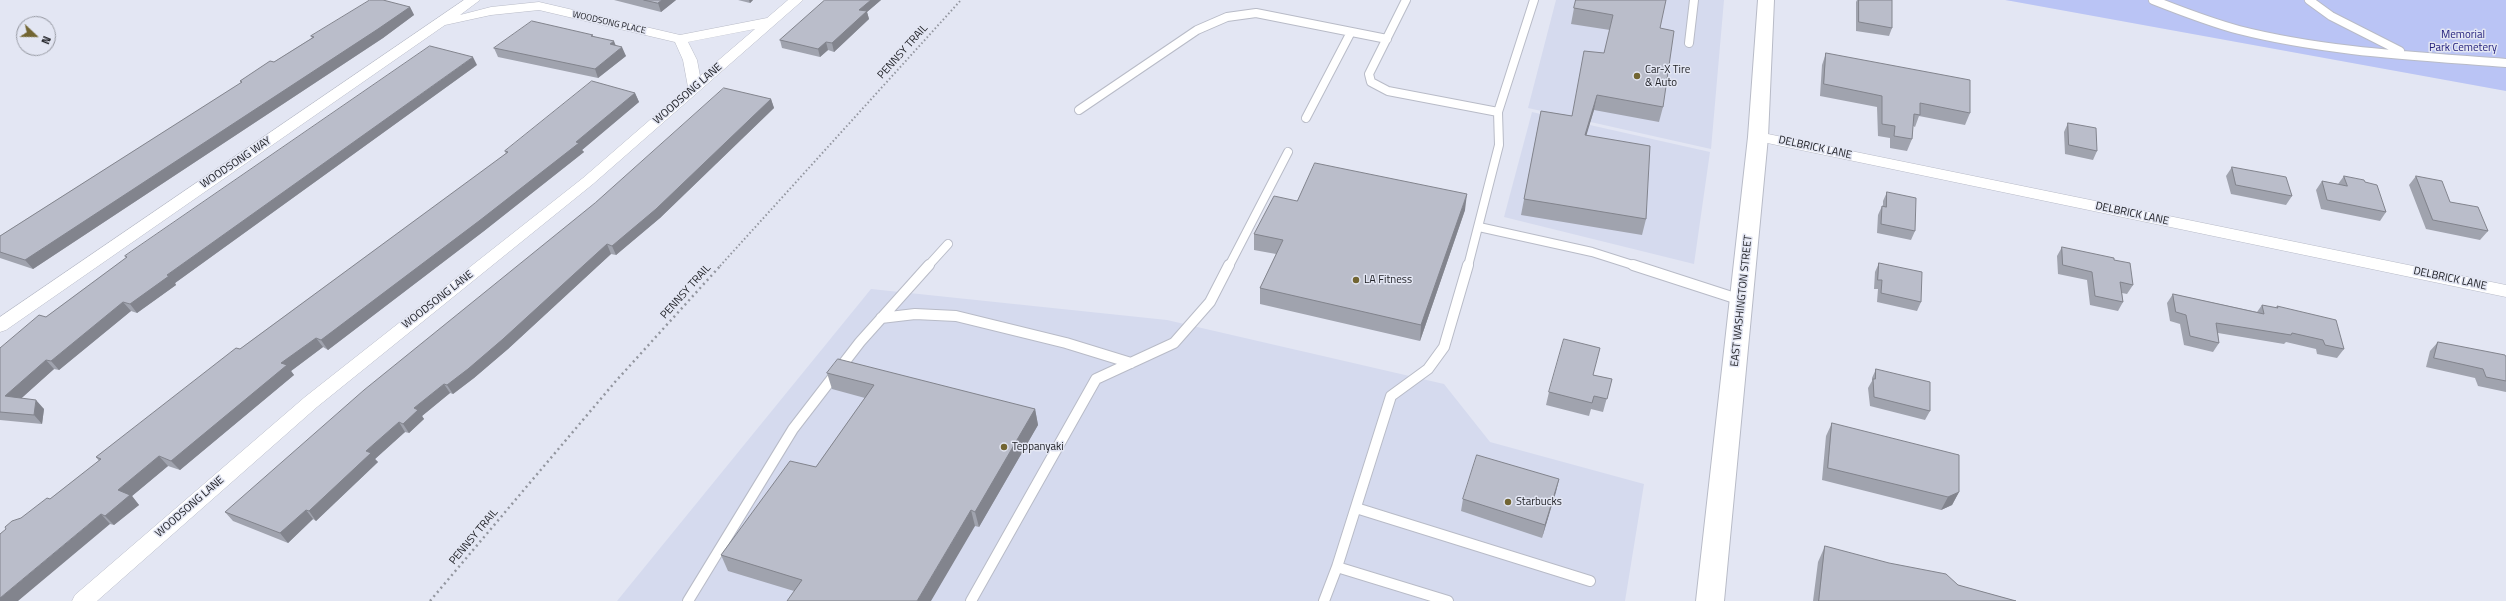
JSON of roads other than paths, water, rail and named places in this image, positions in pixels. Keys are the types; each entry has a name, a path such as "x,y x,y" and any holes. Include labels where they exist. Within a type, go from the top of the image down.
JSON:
{"main road":[{"name":"EAST WASHINGTON STREET","path":"1710,601 1758,137 1766,0"}],"street":[{"name":"WOODSONG WAY","path":"0,326 438,26 473,0"},
{"name":"WOODSONG LANE","path":"82,601 311,402 583,184 796,0"},
{"path":"438,26 491,12 537,3"},
{"name":"WOODSONG PLACE","path":"537,3 680,39"},
{"path":"695,88 690,60 680,39 770,22"},
{"name":"DELBRICK LANE","path":"1758,137 2506,291"}],"lane":[{"path":"1406,0 1369,74 1371,82 1388,91 1498,112"},
{"path":"1324,601 1337,567 1391,396 1416,380 1439,358 1444,347 1479,226 1499,145 1498,112 1534,0"},
{"path":"1689,43 1694,0"},
{"path":"2153,0 2215,24 2283,41 2321,47 2506,63"},
{"path":"2309,0 2331,16 2406,54"},
{"path":"1079,110 1197,30 1227,17 1256,13 1387,39"},
{"path":"1306,118 1351,32"},
{"path":"971,601 1096,379 1174,343 1210,302 1288,152"},
{"path":"1479,226 1592,252 1742,300"},
{"path":"688,601 793,429 881,318 948,244"},
{"path":"881,318 915,314 956,316 1066,343 1132,363"},
{"path":"1356,508 1590,581"},
{"path":"1337,567 1448,601"}],"place":[{"name":"Car-X Tire & Auto","path":"1637,76"},
{"name":"LA Fitness","path":"1356,280"},
{"name":"Teppanyaki","path":"1004,447"},
{"name":"Starbucks","path":"1508,502"}],"park label":[{"name":"Memorial Park Cemetery","path":"2463,41"}]}
